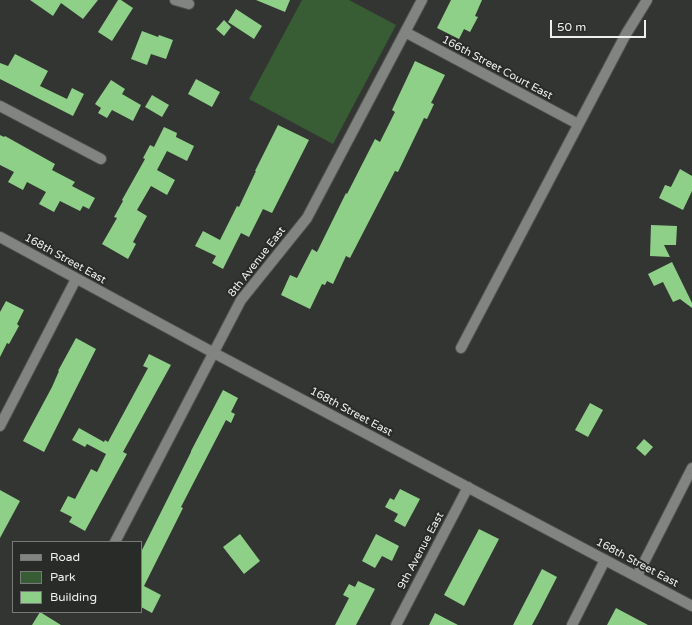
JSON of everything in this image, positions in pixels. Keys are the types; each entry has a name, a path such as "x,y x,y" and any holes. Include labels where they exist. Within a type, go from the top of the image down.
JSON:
{"street":[{"path":"175,0 189,4"},
{"name":"8th Avenue East","path":"116,541 241,300 307,218 422,0"},
{"path":"461,348 626,34 647,0"},
{"name":"166th Street Court East","path":"405,32 578,124"},
{"path":"0,106 101,160"},
{"name":"168th Street East","path":"0,237 214,353 692,606"},
{"path":"0,426 76,279"},
{"path":"637,576 692,468"},
{"name":"9th Avenue East","path":"396,625 468,487"},
{"path":"572,625 605,560"}],"green space":[{"path":"302,0 349,0 396,25 333,144 249,99"}],"building":[{"path":"30,0 98,0 83,19 61,3 53,16"},
{"path":"118,0 121,0 133,8 112,41 98,32"},
{"path":"256,0 290,0 285,12"},
{"path":"451,0 482,0 475,16 478,17 470,32 464,29 459,39 437,28"},
{"path":"236,9 262,26 254,39 228,22"},
{"path":"224,20 231,27 224,36 216,29"},
{"path":"142,31 158,37 159,35 173,40 166,59 151,54 147,65 131,59"},
{"path":"15,54 48,71 40,86 67,99 72,88 84,94 73,116 0,79 0,63 8,66"},
{"path":"415,61 445,75 431,103 434,104 427,119 424,118 398,172 395,171 350,258 346,256 333,284 327,281 325,285 322,284 310,309 281,295 290,275 297,278 312,249 317,252 375,139 380,142 395,112 392,110"},
{"path":"196,79 220,92 212,107 188,94"},
{"path":"111,80 125,89 122,94 141,105 133,121 112,110 107,118 98,113 101,108 95,104"},
{"path":"152,95 169,105 162,117 145,107"},
{"path":"278,125 309,140 272,213 263,209 249,237 241,233 223,269 212,263 216,256 195,246 203,231 220,240 237,206 239,207"},
{"path":"164,127 177,133 176,137 194,146 187,161 167,151 157,170 175,180 167,195 151,186 137,210 147,216 133,242 136,244 128,259 102,244 117,218 114,217 145,159 143,158 150,145 154,147"},
{"path":"0,135 5,136 55,164 52,170 75,182 72,186 95,198 89,209 83,206 80,211 60,201 54,212 39,204 46,192 27,182 23,190 8,182 14,172 0,165"},
{"path":"680,169 692,176 692,191 683,210 659,198 665,185 671,187"},
{"path":"651,225 677,226 676,245 664,245 670,257 650,256"},
{"path":"672,262 692,303 692,308 680,299 673,302 663,282 654,286 648,274"},
{"path":"6,301 24,310 17,324 19,326 9,344 7,343 0,357 0,312"},
{"path":"76,338 96,349 44,452 23,441"},
{"path":"149,354 171,365 123,452 127,454 85,531 69,522 72,517 60,511 68,496 75,499 91,469 97,472 106,454 87,444 85,447 72,440 79,428 104,442 105,440 108,442 148,368 143,366"},
{"path":"223,390 238,398 231,412 235,414 231,423 226,420 181,507 183,508 144,586 161,595 152,613 142,608 142,550"},
{"path":"590,403 603,410 588,437 575,430"},
{"path":"644,439 653,447 645,456 636,448"},
{"path":"400,489 420,499 405,527 394,521 398,514 385,507 390,498 394,500"},
{"path":"0,490 20,501 0,538"},
{"path":"479,529 499,539 464,606 444,595"},
{"path":"240,534 260,561 244,574 223,547"},
{"path":"376,534 399,546 392,561 382,556 375,568 362,561"},
{"path":"542,569 557,577 538,614 532,625 513,625"},
{"path":"358,581 375,589 356,625 335,625 349,598 343,595 349,584 355,587"},
{"path":"616,608 648,625 607,625"},
{"path":"39,613 42,613 61,625 32,625"},
{"path":"435,613 458,625 429,625"}]}
